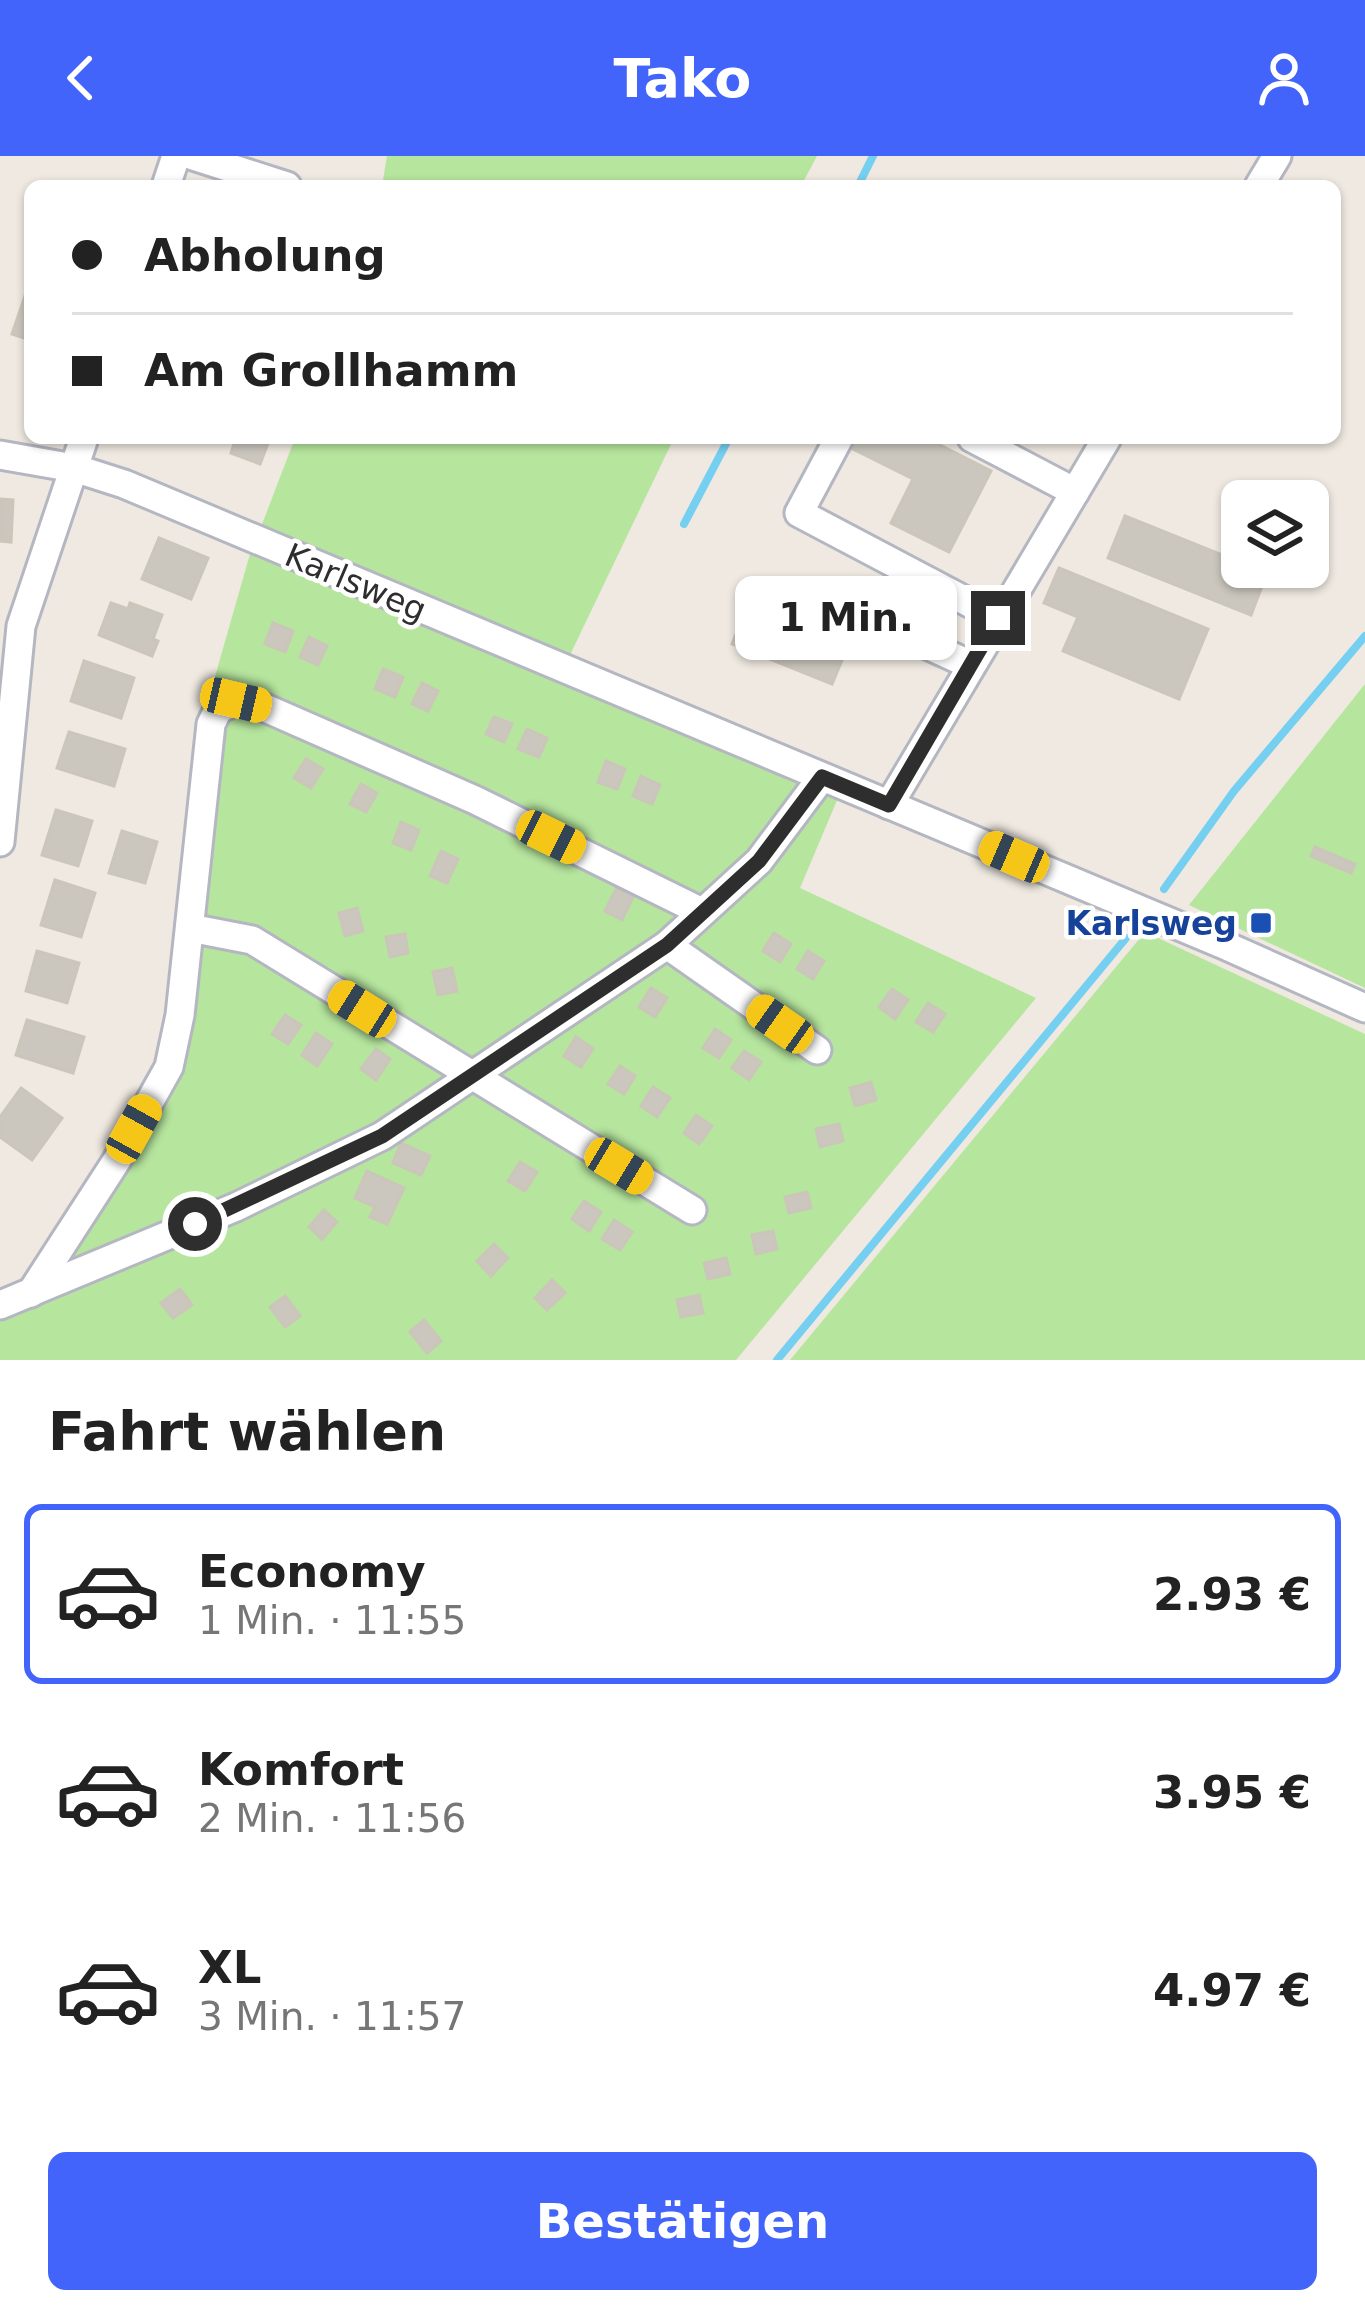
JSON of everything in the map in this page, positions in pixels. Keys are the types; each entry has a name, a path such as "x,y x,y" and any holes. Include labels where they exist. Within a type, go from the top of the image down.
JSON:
{"street":[{"path":"193,156 268,180"},
{"path":"0,842 21,626 82,444"},
{"path":"835,444 799,513 998,618"},
{"path":"983,444 1075,492"},
{"path":"889,805 1103,444"},
{"name":"Karlsweg","path":"0,455 74,468 124,484 1365,1008"},
{"path":"868,618 971,665"},
{"path":"31,1293 117,1160 169,1067 180,1015 211,724 218,710 236,700 263,706 475,800 702,912"},
{"path":"0,1305 236,1207 382,1136 667,945 759,861 822,777"},
{"path":"190,928 252,940 692,1210"},
{"path":"667,945 818,1050"}],"green space":[{"path":"387,156 817,156 804,180 383,180"},
{"path":"293,444 671,444 570,655 261,527"},
{"path":"250,554 838,798 800,888 1036,998 736,1360 0,1360 0,1293 27,1284 156,1069 175,1003 203,735"},
{"path":"1365,684 1365,988 1189,905"},
{"path":"1145,932 1365,1034 1365,1360 790,1360"}],"building":[{"path":"24,299 24,338 12,334"},
{"path":"234,444 268,444 260,464 231,453"},
{"path":"853,444 938,444 991,471 949,552 891,523 913,479 851,448"},
{"path":"0,499 13,500 11,542 0,541"},
{"path":"1125,516 1221,555 1221,588 1261,588 1251,615 1108,558"},
{"path":"159,538 208,558 191,599 142,579"},
{"path":"1059,568 1208,629 1179,699 1063,651 1078,617 1044,603"},
{"path":"757,583 857,624 832,684 732,644"},
{"path":"111,603 128,609 130,603 162,615 152,656 99,635"},
{"path":"273,623 293,631 285,652 265,644"},
{"path":"309,637 327,646 318,665 300,657"},
{"path":"84,661 134,678 121,718 71,701"},
{"path":"383,669 403,677 395,697 375,689"},
{"path":"422,683 438,691 428,711 412,704"},
{"path":"494,717 512,724 504,742 486,734"},
{"path":"527,729 547,738 539,757 518,749"},
{"path":"69,732 125,749 114,786 57,768"},
{"path":"306,759 323,769 311,788 294,778"},
{"path":"606,761 625,769 617,789 598,782"},
{"path":"641,776 660,785 652,804 633,796"},
{"path":"361,784 377,793 366,812 350,804"},
{"path":"56,810 92,821 78,866 42,855"},
{"path":"401,822 419,830 411,850 393,843"},
{"path":"122,831 157,842 145,883 109,873"},
{"path":"1315,847 1355,864 1351,873 1311,856"},
{"path":"441,851 458,859 447,883 430,876"},
{"path":"55,880 95,893 81,937 41,925"},
{"path":"616,889 633,897 622,920 605,911"},
{"path":"357,908 363,931 345,936 339,913"},
{"path":"774,933 791,944 780,962 763,951"},
{"path":"405,934 408,953 390,957 386,937"},
{"path":"37,951 79,963 67,1003 26,991"},
{"path":"808,951 824,961 813,979 797,969"},
{"path":"452,968 457,991 438,995 433,972"},
{"path":"651,988 667,998 655,1017 639,1007"},
{"path":"892,989 908,1000 895,1019 879,1007"},
{"path":"928,1003 945,1014 933,1032 916,1022"},
{"path":"285,1015 301,1025 288,1044 272,1034"},
{"path":"27,1020 84,1037 73,1073 16,1055"},
{"path":"715,1029 731,1040 719,1058 703,1048"},
{"path":"316,1033 332,1044 317,1066 302,1055"},
{"path":"576,1037 593,1049 581,1067 564,1056"},
{"path":"376,1049 390,1059 376,1080 361,1069"},
{"path":"744,1051 761,1062 749,1080 732,1068"},
{"path":"620,1066 635,1076 624,1094 608,1084"},
{"path":"871,1082 876,1100 855,1106 850,1088"},
{"path":"653,1087 670,1098 657,1117 641,1106"},
{"path":"21,1088 62,1118 32,1160 0,1137 0,1117"},
{"path":"696,1115 712,1126 699,1144 684,1133"},
{"path":"839,1124 843,1141 820,1147 816,1129"},
{"path":"401,1143 430,1156 421,1175 393,1163"},
{"path":"520,1162 537,1172 525,1191 508,1181"},
{"path":"367,1171 404,1188 387,1224 370,1217 375,1207 355,1198"},
{"path":"807,1192 811,1208 789,1213 785,1197"},
{"path":"584,1201 601,1212 589,1231 572,1219"},
{"path":"324,1210 337,1222 322,1239 309,1227"},
{"path":"614,1220 632,1232 620,1250 602,1239"},
{"path":"773,1231 777,1249 756,1254 752,1235"},
{"path":"494,1244 508,1258 491,1276 477,1261"},
{"path":"726,1258 730,1274 708,1279 704,1263"},
{"path":"552,1280 565,1293 547,1310 535,1298"},
{"path":"180,1289 192,1305 173,1318 161,1303"},
{"path":"699,1295 703,1313 681,1317 677,1300"},
{"path":"285,1296 300,1316 285,1327 270,1307"},
{"path":"424,1320 441,1341 427,1353 410,1332"}],"waterway":[{"path":"861,180 873,156"},
{"path":"684,524 726,444"},
{"path":"1164,889 1234,791 1365,636"},
{"path":"777,1360 1126,938"}],"place":[{"name":"Karlsweg","path":"1261,923"}],"route":[{"path":"195,1224 382,1136 667,945 759,861 822,777 889,805 998,618"}]}
